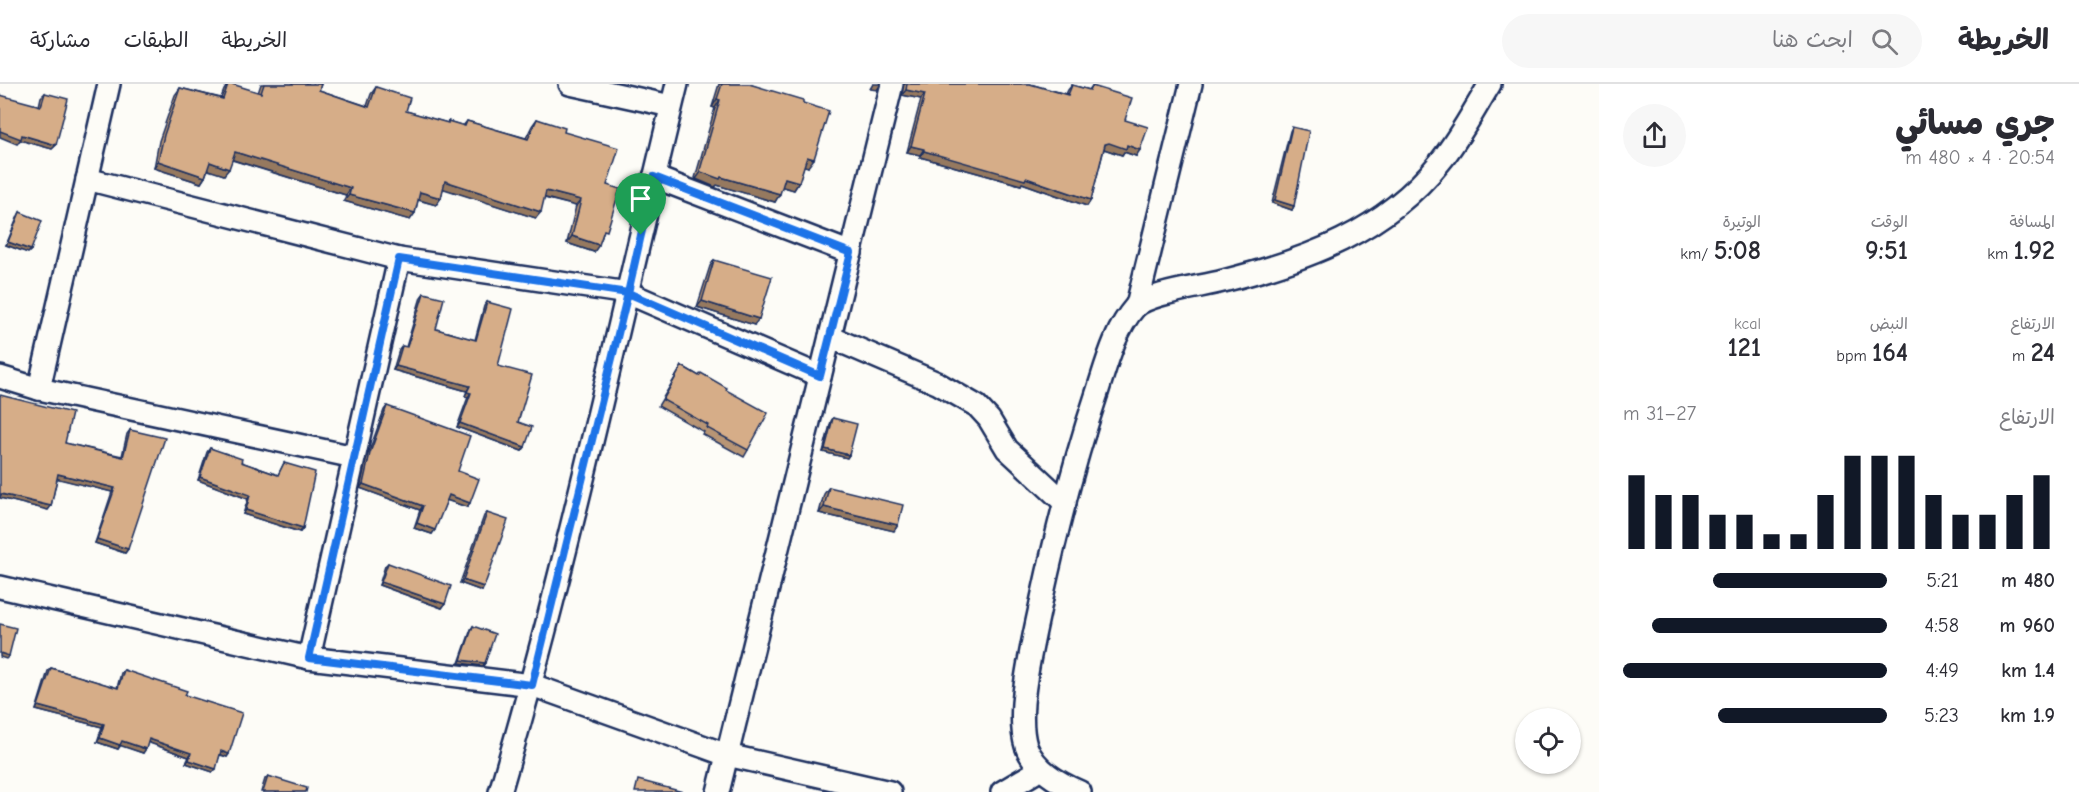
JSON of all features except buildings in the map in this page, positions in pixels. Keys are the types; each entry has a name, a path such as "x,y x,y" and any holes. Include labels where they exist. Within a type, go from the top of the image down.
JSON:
{"street":[{"path":"39,389 109,84"},
{"path":"570,84 671,106"},
{"path":"500,792 532,685 628,293 676,84"},
{"path":"718,792 892,84"},
{"path":"1080,792 1061,783 1041,769 1027,747 1022,727 1023,703 1035,635 1077,451 1113,347 1123,324 1137,305 1191,84"},
{"path":"1137,305 1153,297 1293,262 1332,246 1364,229 1416,189 1441,161 1490,84"},
{"path":"654,177 851,253"},
{"path":"87,179 399,259 628,293 820,376"},
{"path":"309,658 399,259"},
{"path":"830,337 937,383 977,406 989,419 1007,449 1065,502"},
{"path":"0,377 39,389 354,457"},
{"path":"0,587 309,658 532,685 727,755 890,792"},
{"path":"1002,792 1041,769"}],"route":[{"path":"641,235 628,293 532,685 309,658 399,259 628,293 820,376 851,253 654,177 641,235"}]}
